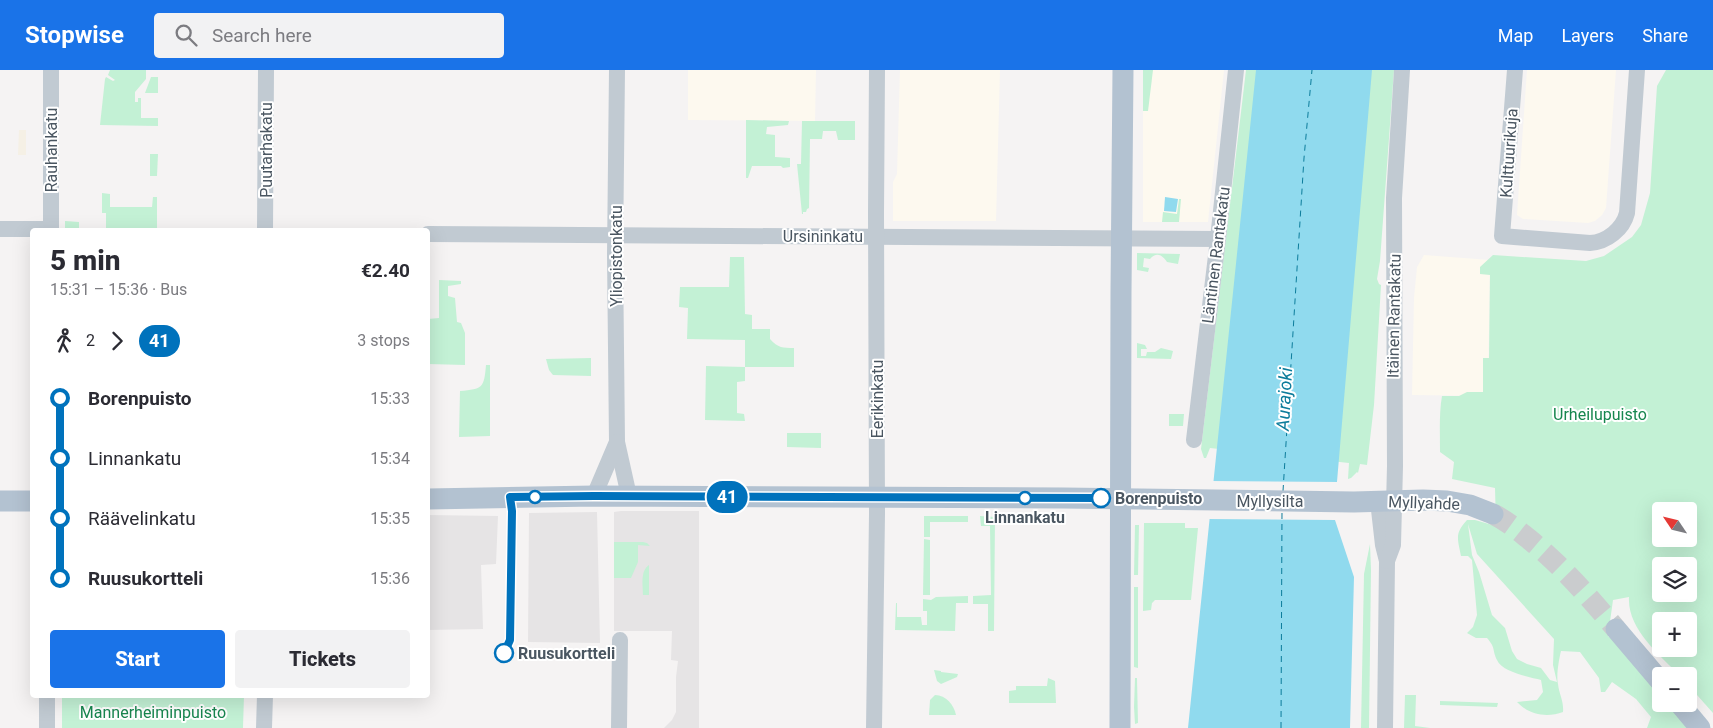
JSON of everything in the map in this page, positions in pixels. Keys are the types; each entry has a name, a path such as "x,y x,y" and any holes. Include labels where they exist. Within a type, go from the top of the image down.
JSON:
{"main road":[{"path":"1120,728 1123,70"},
{"name":"Myllysilta","path":"430,498 594,496 877,497 1354,502"},
{"path":"0,501 30,501"},
{"name":"Myllyahde","path":"1354,502 1447,501 1481,508 1493,514"},
{"path":"1616,629 1652,671"},
{"path":"1687,712 1700,728"}],"street":[{"name":"Rauhankatu","path":"51,70 51,228"},
{"name":"Puutarhakatu","path":"265,228 266,70"},
{"name":"Yliopistonkatu","path":"617,70 617,442 628,496"},
{"name":"Eerikinkatu","path":"874,728 877,497 877,70"},
{"name":"Läntinen Rantakatu","path":"1194,440 1236,70"},
{"name":"Itäinen Rantakatu","path":"1385,728 1387,560 1393,545 1385,501 1395,242 1394,198 1402,70"},
{"name":"Kulttuurikuja","path":"1515,70 1502,236 1596,243 1611,235 1622,225 1627,213 1637,70"},
{"path":"0,229 30,230"},
{"name":"Ursininkatu","path":"430,234 1218,239"},
{"name":"Yliopistonkatu","path":"594,496 617,442"},
{"path":"619,728 620,640"},
{"path":"47,698 47,728"},
{"path":"264,728 265,698"}],"shaded area":[{"path":"688,70 816,70 815,121 688,120"},
{"path":"900,70 1000,70 996,221 893,221 893,182 897,174"},
{"path":"1143,70 1224,70 1208,222 1143,222"},
{"path":"1527,70 1616,70 1606,208 1595,221 1588,223 1523,219 1517,215"},
{"path":"1424,255 1490,260 1488,396 1412,395 1414,298 1417,267"},
{"path":"699,511 699,728 664,728 672,720 676,712 678,661 671,660 672,631 614,631 614,512"},
{"path":"597,512 600,643 528,642 529,513"},
{"path":"430,515 498,516 496,564 481,565 483,629 430,630"}],"green space":[{"path":"110,70 146,70 146,79 135,92 135,102 138,102 138,98 141,98 141,118 158,118 158,126 100,125 105,79 106,77 113,81 115,80 108,75"},
{"path":"1143,70 1153,70 1148,111 1143,111"},
{"path":"1246,70 1394,70 1380,261 1377,279 1381,285 1374,405 1367,465 1360,464 1358,473 1348,479 1349,463 1210,448 1206,458 1204,458 1201,449"},
{"name":"Urheilupuisto","path":"1666,70 1713,70 1713,713 1697,695 1697,667 1671,667 1662,657 1697,657 1697,612 1652,612 1652,647 1633,620 1629,597 1613,600 1608,636 1616,642 1652,684 1652,712 1677,712 1691,728 1647,728 1651,717 1636,699 1612,682 1605,692 1601,692 1599,678 1580,652 1561,651 1557,681 1563,704 1563,712 1551,715 1538,714 1527,710 1517,702 1537,700 1543,692 1541,680 1504,668 1497,660 1493,647 1487,638 1476,638 1467,633 1473,627 1477,615 1472,560 1468,556 1461,556 1458,537 1460,529 1467,520 1475,520 1496,526 1495,488 1452,479 1454,462 1440,452 1442,396 1459,396 1467,392 1483,392 1483,358 1489,358 1490,275 1480,274 1480,267 1493,255 1586,261 1604,256 1632,237 1641,225 1650,193 1657,86","holes":["1468,524 1477,554 1554,639 1553,665 1557,682 1550,680 1541,668 1517,659 1512,651 1505,628 1492,615 1472,555"]},
{"path":"151,77 158,77 158,93 145,93"},
{"path":"746,120 789,121 788,125 767,127 766,134 775,135 775,157 790,158 790,167 752,166 748,178 746,178"},
{"path":"802,121 855,121 855,140 838,140 836,131 823,131 822,139 810,139 809,208 803,214 797,164 801,164"},
{"path":"150,154 158,154 157,176 150,176"},
{"path":"102,193 110,194 110,207 152,207 153,197 157,197 157,228 106,228 106,213 102,213"},
{"path":"1179,199 1181,199 1179,222 1162,222 1163,212 1177,214"},
{"path":"65,221 79,222 79,228 65,228"},
{"path":"1137,253 1180,254 1178,264 1167,262 1162,256 1157,255 1150,259 1144,258 1143,267 1149,268 1148,272 1137,270"},
{"path":"730,257 744,257 745,314 752,315 752,329 770,329 770,339 778,346 794,348 794,367 745,367 745,340 687,339 688,308 679,307 680,287 729,287"},
{"path":"439,280 461,281 461,284 448,286 448,296 455,298 457,322 461,323 465,333 465,365 430,364 430,319 439,318"},
{"path":"1137,343 1145,345 1147,349 1141,349 1141,356 1146,356 1147,352 1155,352 1161,348 1173,351 1171,359 1137,358"},
{"path":"591,358 591,376 553,375 549,370 546,359"},
{"path":"486,365 490,365 490,436 459,437 460,391 481,386"},
{"path":"706,366 745,367 745,381 737,382 737,413 744,414 745,421 705,420"},
{"path":"1169,414 1184,414 1183,426 1169,426"},
{"path":"787,433 821,433 821,448 787,447"},
{"path":"924,516 968,516 968,522 930,522 930,537 924,537"},
{"path":"980,516 995,517 994,631 988,631 988,604 973,604 973,596 991,595 990,526 981,526"},
{"name":"Borenpuisto","path":"1144,523 1185,523 1185,528 1198,528 1191,600 1155,600 1152,603 1151,610 1143,611"},
{"path":"1135,525 1139,525 1138,575 1134,575"},
{"path":"924,539 930,540 930,595 923,595"},
{"path":"614,542 643,542 650,546 638,545 638,562 631,578 614,578"},
{"path":"1370,544 1369,728 1361,728 1364,574"},
{"path":"649,565 649,595 643,595 643,574"},
{"path":"1134,587 1138,587 1138,668 1134,667"},
{"path":"968,596 968,603 956,603 955,631 895,630 896,603 897,617 921,617 922,625 927,625 927,611 923,611 923,599 931,600 936,597"},
{"path":"934,670 958,674 957,677 941,684 937,681"},
{"path":"1048,678 1055,681 1056,703 1009,703 1009,691 1016,690 1016,686 1047,686"},
{"path":"1135,678 1137,678 1138,723 1135,724 1134,707"},
{"path":"935,695 939,695 949,701 956,715 929,715 930,700"},
{"path":"1405,695 1416,695 1415,726 1430,728 1404,728"},
{"name":"Mannerheiminpuisto","path":"62,698 244,698 243,728 62,728"},
{"path":"1440,701 1498,703 1497,707 1440,705"}],"sand":[{"path":"19,130 26,130 26,155 18,155"}],"water":[{"name":"Aurajoki","path":"1256,70 1372,70 1334,517 1354,577 1350,728 1188,728"},
{"path":"1165,197 1178,199 1176,212 1164,211"}],"pier":[{"path":"1210,481 1339,482 1337,520 1207,519"}],"ferry route":[{"path":"1283,491 1304,158 1312,70"},
{"path":"1281,728 1282,512"}],"tunnel":[{"path":"1493,514 1517,530 1554,561 1616,629"}],"bus line":[{"name":"41","path":"504,653 510,640 512,511 510,497 1101,498"}],"place":[{"name":"Linnankatu","path":"1025,498"},
{"name":"Borenpuisto","path":"1101,498"},
{"name":"Ruusukortteli","path":"504,653"}]}
